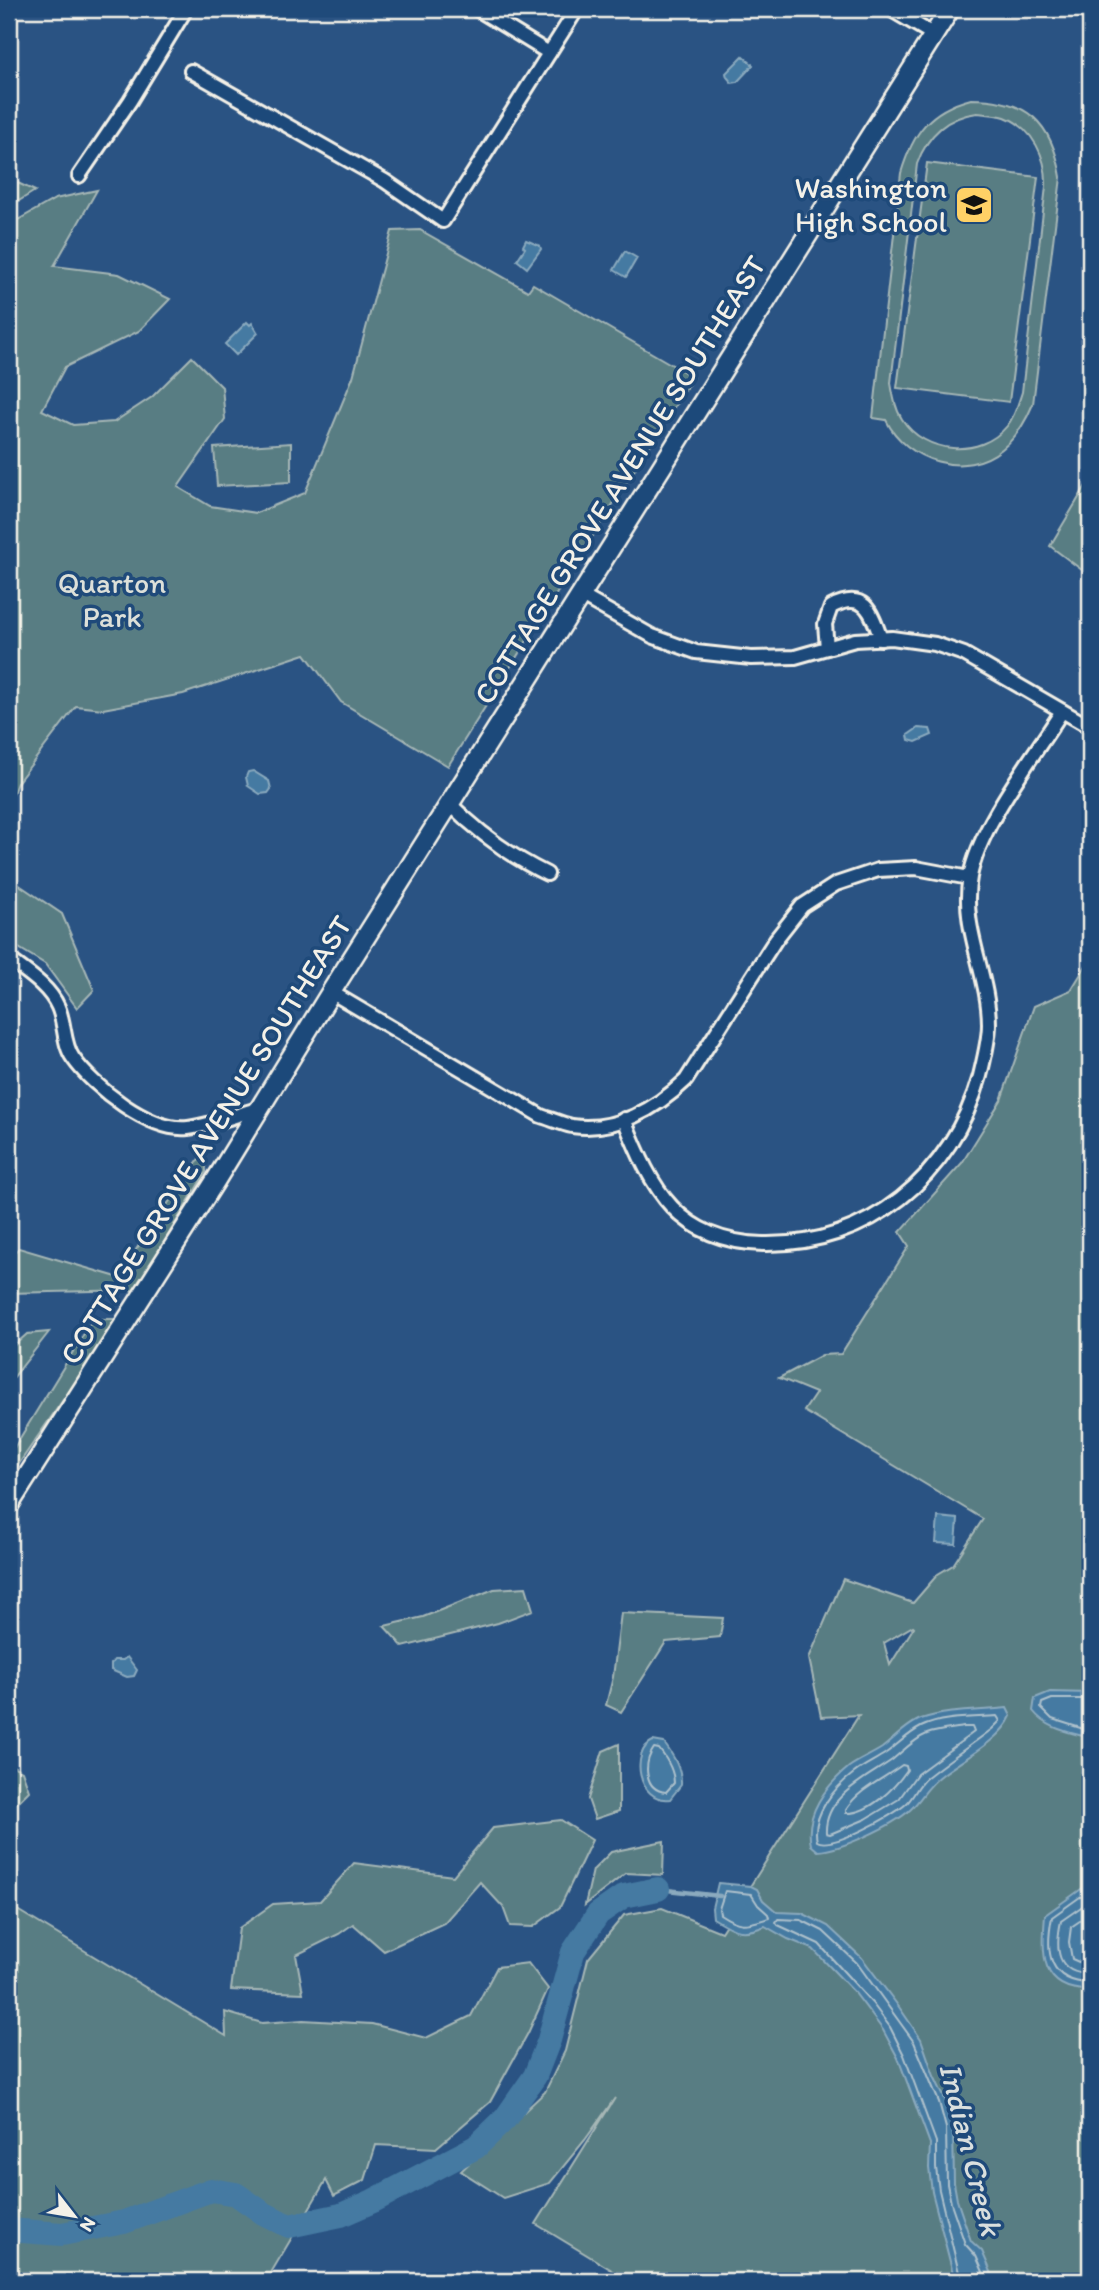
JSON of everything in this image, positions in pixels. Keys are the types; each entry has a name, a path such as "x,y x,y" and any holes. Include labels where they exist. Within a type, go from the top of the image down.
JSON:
{"main road":[{"name":"COTTAGE GROVE AVENUE SOUTHEAST","path":"9,1505 950,9"}],"street":[{"path":"79,176 130,101 186,9"},
{"path":"477,9 549,53"},
{"path":"191,71 385,181 443,220 577,9"},
{"path":"890,9 934,35"},
{"path":"580,595 652,636 696,652 751,658 795,657 855,640 881,639 935,644 964,654 1090,727"},
{"path":"827,648 825,624 831,607 845,599 860,602 872,614 881,639"},
{"path":"624,1119 641,1163 659,1194 679,1215 707,1233 736,1241 764,1244 821,1238 851,1228 881,1213 910,1192 934,1166 955,1137 972,1104 983,1062 989,1024 984,981 973,940 969,878 978,850 994,818 1062,711"},
{"path":"450,804 474,828 524,862 547,874"},
{"path":"331,992 541,1116 571,1125 598,1127 642,1114 667,1099 686,1080 776,939 802,906 836,884 878,870 916,868 969,878"},
{"path":"9,959 38,981 58,1006 72,1056 95,1082 123,1105 153,1122 186,1128 260,1108"}],"green space":[{"path":"971,99 991,100 1007,103 1034,117 1051,142 1061,177 1033,404 1020,428 1002,449 971,463 954,464 938,462 922,455 907,446 886,420 873,418 901,173 917,135 934,117","holes":["977,113 1005,117 1031,136 1041,155 1046,186 1022,392 1018,405 1010,422 996,437 968,448 953,448 924,440 912,431 898,410 891,383 917,164 926,145 939,130 956,119"]},
{"path":"927,163 1038,177 1009,402 897,388"},
{"path":"9,179 35,191 9,207"},
{"name":"Quarton Park","path":"97,190 54,266 119,274 170,299 139,331 65,367 42,410 73,425 114,422 152,397 192,357 222,387 225,419 178,487 210,506 256,513 305,493 353,377 392,231 420,230 528,291 533,284 693,377 448,766 341,702 305,654 183,694 103,709 76,706 17,783 9,804 9,225 55,199"},
{"path":"291,443 291,482 217,486 214,448"},
{"path":"1090,479 1090,576 1050,546"},
{"path":"9,878 62,914 94,990 77,1008 45,964 9,942"},
{"path":"1090,959 1090,2281 630,2281 536,2224 615,2098 550,2183 503,2198 461,2171 545,2092 565,2051 588,1959 624,1915 662,1908 721,1932 859,1715 821,1717 809,1658 843,1579 913,1603 938,1574 953,1565 983,1519 804,1411 816,1393 779,1378 822,1355 841,1354 909,1246 900,1232 962,1163 1001,1100 1034,1006 1071,990","holes":["914,1627 890,1665 884,1643"]},
{"path":"205,1150 206,1172 135,1290 9,1293 9,1257 19,1248 117,1277"},
{"path":"93,1319 119,1319 9,1478 9,1456"},
{"path":"49,1332 9,1383 9,1350 27,1334"},
{"path":"526,1587 533,1610 498,1623 403,1647 384,1626 423,1617 494,1589"},
{"path":"621,1613 723,1618 720,1637 666,1642 621,1712 606,1705 613,1677"},
{"path":"619,1744 619,1811 595,1819 588,1799 603,1751"},
{"path":"9,1764 22,1771 29,1791 9,1811"},
{"path":"561,1820 592,1840 560,1907 533,1927 510,1926 503,1907 480,1882 444,1923 384,1951 353,1924 296,1955 303,1993 231,1990 239,1928 273,1904 320,1901 354,1863 453,1876 493,1828"},
{"path":"664,1841 663,1875 626,1873 585,1905 593,1870 611,1852"},
{"path":"9,1905 226,2036 225,2012 262,2023 303,2020 372,2024 426,2038 471,2016 497,1967 528,1963 548,1989 528,2033 490,2102 436,2148 376,2145 365,2180 334,2196 326,2180 272,2271 271,2277 278,2281 9,2281"}],"water":[{"path":"743,56 753,65 737,82 732,83 726,73"},
{"path":"526,240 541,249 527,268 517,260 525,248 523,246"},
{"path":"625,251 637,258 626,277 614,270"},
{"path":"247,322 250,325 252,323 258,333 236,355 225,344"},
{"path":"918,728 930,729 932,735 916,742 909,740 908,735"},
{"path":"253,771 269,781 271,789 268,793 260,794 248,786 246,777 248,772"},
{"path":"938,1517 958,1519 956,1544 936,1543"},
{"path":"127,1657 137,1670 134,1676 127,1677 111,1670 114,1660"},
{"path":"1050,1692 1090,1693 1090,1738 1052,1726 1033,1711 1035,1698"},
{"path":"1007,1708 1011,1716 999,1733 981,1749 937,1779 902,1816 866,1836 828,1850 818,1851 811,1845 814,1812 832,1783 849,1767 882,1748 921,1719 953,1712"},
{"path":"653,1741 664,1743 678,1768 681,1785 670,1799 659,1798 650,1793 641,1775 641,1755"},
{"path":"718,1883 751,1886 757,1889 763,1900 777,1912 802,1913 828,1926 862,1958 899,2007 921,2039 945,2099 953,2128 957,2200 971,2241 982,2251 995,2281 955,2281 932,2192 930,2144 898,2058 883,2030 855,1993 813,1949 765,1926 750,1931 738,1931 713,1918 712,1908"},
{"path":"1084,1887 1090,1889 1090,1990 1073,1989 1061,1984 1053,1977 1044,1956 1045,1915"}],"waterway":[{"name":"Indian Creek","path":"658,1889 720,1896"},
{"name":"Indian Creek","path":"9,2230 62,2234 124,2222 211,2190 236,2194 263,2213 289,2226 341,2215 476,2147 505,2119 535,2076 549,2040 573,1952 598,1914 624,1896 658,1889"}],"place":[{"name":"Washington High School","path":"974,205"}]}
